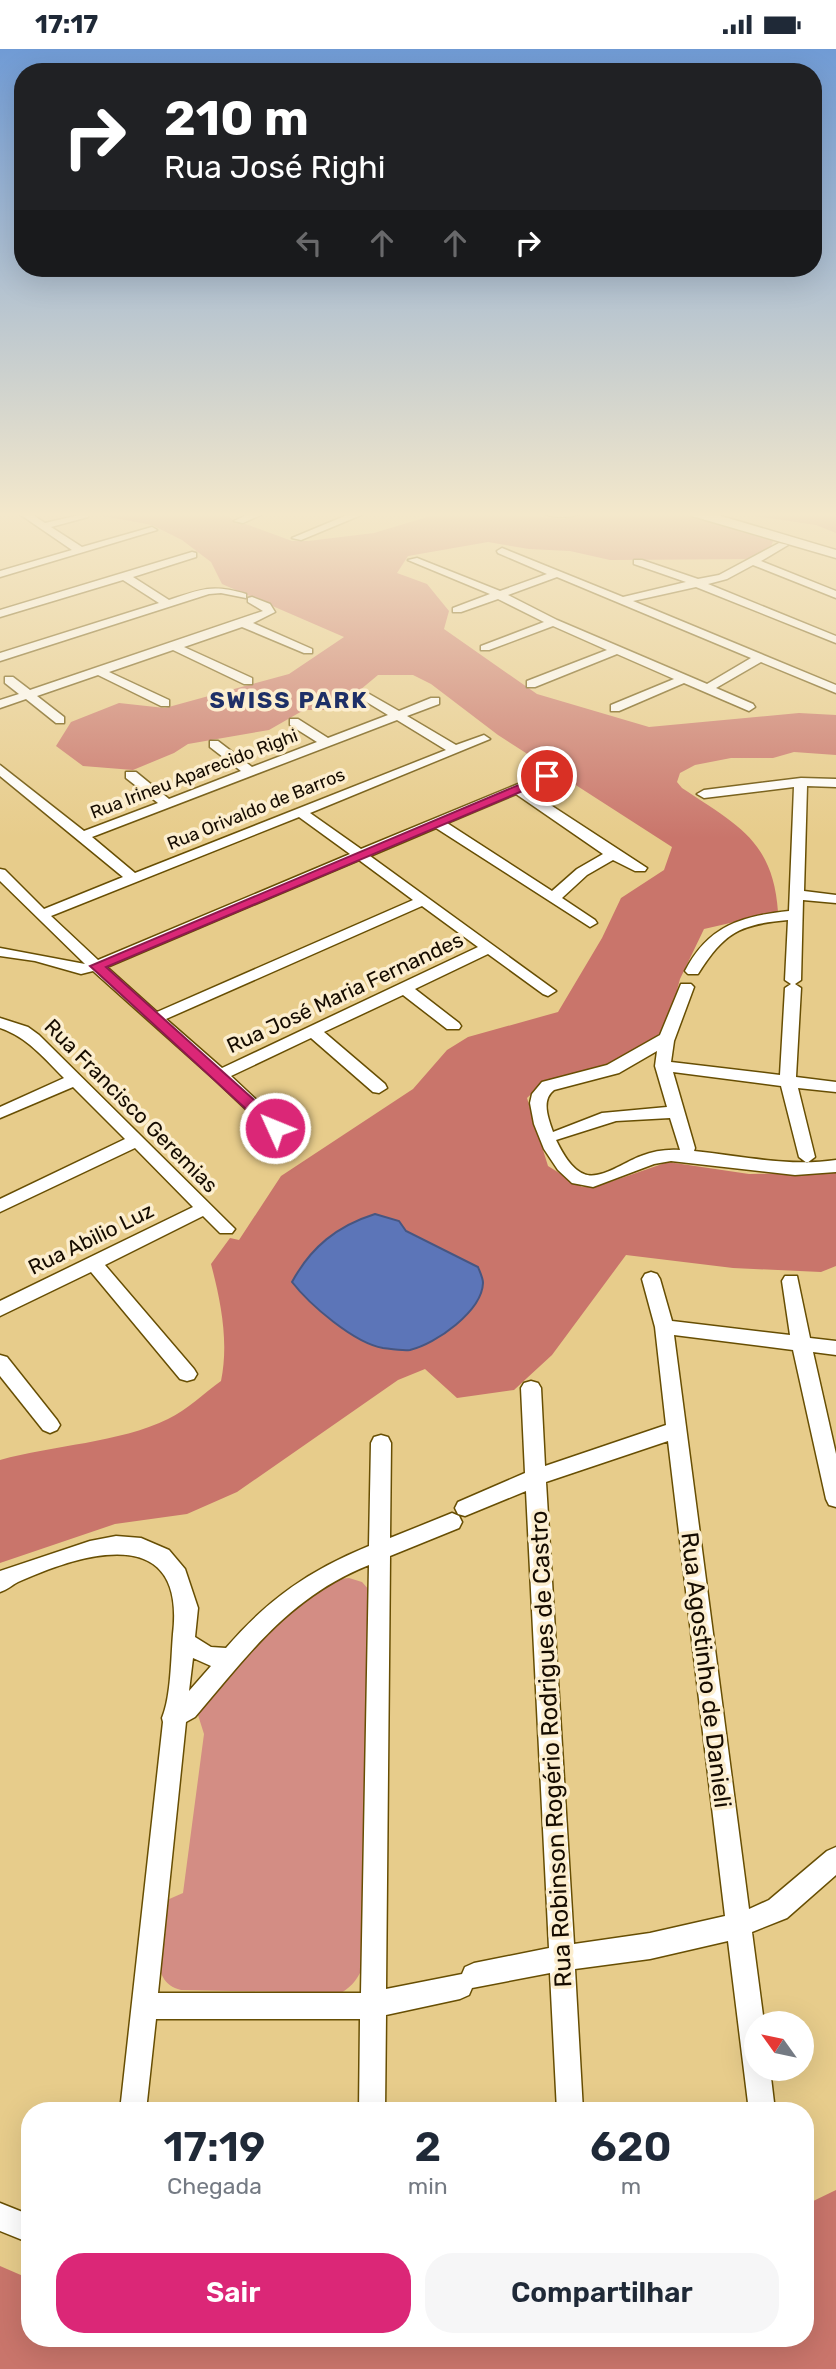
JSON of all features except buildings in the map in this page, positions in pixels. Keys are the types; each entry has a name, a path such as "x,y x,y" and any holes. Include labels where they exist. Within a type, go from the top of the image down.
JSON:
{"street":[{"path":"0,657 111,621"},
{"path":"0,704 247,621"},
{"path":"669,621 836,688"},
{"path":"791,621 836,640"},
{"path":"485,648 553,622 748,707"},
{"path":"243,623 308,651"},
{"path":"173,646 248,681"},
{"path":"531,684 618,650"},
{"path":"707,689 759,658"},
{"path":"97,671 165,703"},
{"path":"4,677 60,720"},
{"path":"615,708 683,679"},
{"path":"364,695 455,750"},
{"name":"Rua Irineu Aparecido Righi","path":"83,836 435,701"},
{"path":"294,722 326,742"},
{"name":"Rua Orivaldo de Barros","path":"43,914 484,739"},
{"path":"214,744 250,771"},
{"path":"0,769 133,878"},
{"path":"131,775 166,803"},
{"path":"0,952 36,957 81,969 97,966 547,776"},
{"path":"801,782 788,1081 807,1157"},
{"path":"704,794 801,782 836,783"},
{"path":"517,789 613,854 640,868"},
{"path":"301,812 548,991"},
{"path":"437,822 590,923"},
{"path":"553,898 582,871 613,854"},
{"path":"3,880 294,1145"},
{"path":"797,895 836,899"},
{"path":"156,1018 422,901"},
{"path":"693,971 708,944 732,927 765,917 795,915"},
{"name":"Rua José Maria Fernandes","path":"220,1075 489,948"},
{"path":"36,957 77,949"},
{"path":"60,963 77,949"},
{"path":"686,987 667,1038 663,1066 687,1148"},
{"path":"404,988 453,1026"},
{"name":"Rua Francisco Geremias","path":"3,1026 33,1038 226,1229"},
{"path":"313,1031 379,1088"},
{"path":"667,1038 613,1069 548,1086 539,1092 537,1100 545,1135 572,1177 587,1182 600,1180 640,1160 669,1155 812,1170 836,1165"},
{"path":"663,1066 836,1087"},
{"path":"0,1113 76,1079"},
{"path":"559,1135 582,1123 621,1113 676,1112"},
{"path":"0,1206 136,1141"},
{"name":"Rua Abilio Luz","path":"0,1310 203,1209"},
{"path":"94,1264 187,1374"},
{"name":"Rua Agostinho de Danieli","path":"651,1279 664,1327 749,2011"},
{"path":"791,1281 801,1343 836,1499"},
{"path":"664,1327 836,1348"},
{"path":"0,1362 50,1425"},
{"name":"Rua Robinson Rogério Rodrigues de Castro","path":"531,1388 570,2102"},
{"path":"173,1718 187,1710 262,1622 297,1593 331,1571 380,1552 537,1476 676,1430"},
{"path":"372,2102 381,1444"},
{"path":"0,1583 9,1576 114,1543 134,1543 163,1557 176,1569 184,1585 187,1608 184,1642 173,1718 134,2102"},
{"path":"184,1642 208,1656 233,1658"},
{"path":"145,2007 341,2008 373,2005 563,1958 650,1945 738,1926 778,1909 836,1859"},
{"path":"758,2081 761,2102"},
{"path":"0,2217 21,2225"}],"shaded area":[{"path":"308,621 446,621 444,629 537,694 649,727 799,713 836,715 836,755 794,752 773,758 731,758 695,765 680,773 677,782 682,788 735,825 760,851 769,867 778,912 704,929 680,979 666,1032 613,1069 543,1083 527,1098 548,1166 582,1187 604,1184 668,1162 749,1174 836,1173 836,1266 821,1272 733,1268 626,1255 552,1355 514,1390 457,1398 425,1369 398,1380 237,1492 187,1514 115,1524 0,1563 0,1460 107,1439 149,1427 182,1411 221,1381 223,1322 211,1264 230,1238 239,1240 281,1176 413,1089 447,1050 468,1037 558,1012 602,938 621,898 664,870 672,847 498,735 431,684 413,675 378,675 336,710 304,710 269,730 188,744 174,753 133,770 83,766 56,746 71,722 119,703 165,708 289,674 344,637"},
{"path":"349,1578 362,1582 370,1591 364,1964 355,1981 341,1993 181,1990 170,1985 163,1977 159,1953 167,1900 183,1893 204,1734 198,1715 246,1657 289,1612 331,1582"},
{"path":"836,2190 836,2369 0,2369 0,2266 21,2275 21,2347 814,2347 814,2201"}],"water":[{"path":"375,1214 399,1221 406,1231 478,1267 483,1283 475,1304 456,1325 421,1347 410,1350 383,1348 359,1339 321,1312 292,1282 308,1258 326,1239"}],"district":[{"name":"SWISS PARK","path":"289,700"}],"route":[{"path":"275,1128 220,1075 97,966 547,776"}]}
